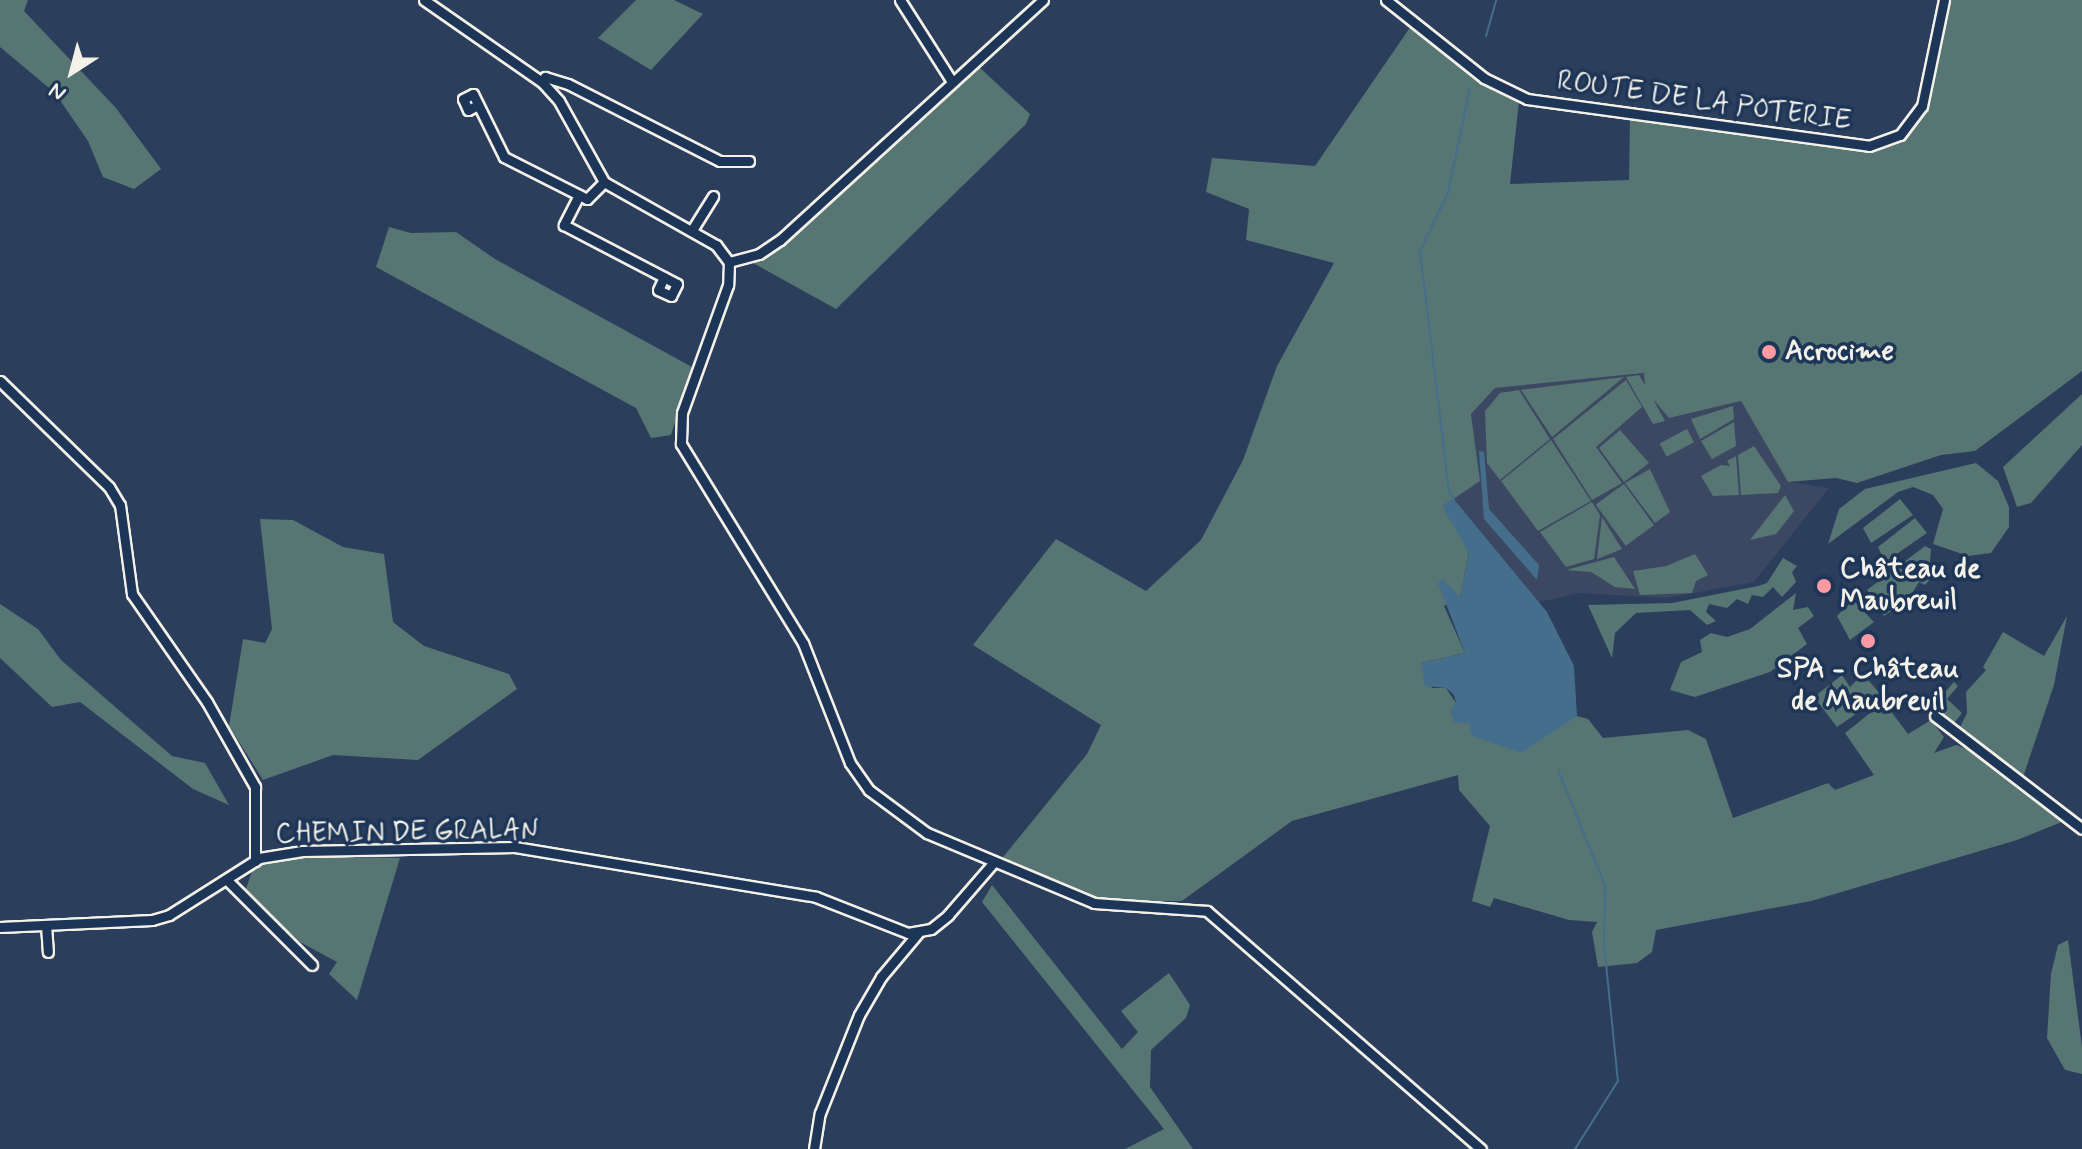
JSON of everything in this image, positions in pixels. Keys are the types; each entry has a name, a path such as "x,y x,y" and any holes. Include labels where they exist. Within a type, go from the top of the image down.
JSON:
{"street":[{"path":"424,0 542,82 559,101 604,182 716,245 729,262 728,285 682,413 686,458 803,643 858,776 906,821 993,863 1094,903 1207,911 1481,1149"},
{"path":"900,0 951,80"},
{"path":"729,262 759,254 780,240 951,80 996,47 1043,0"},
{"name":"ROUTE DE LA POTERIE","path":"1386,0 1484,78 1527,99 1869,146 1900,135 1922,106 1944,0"},
{"path":"542,82 545,77 568,84 720,161 749,161"},
{"path":"478,105 504,157 587,199 604,182"},
{"path":"579,195 564,225 664,277"},
{"path":"692,230 713,196"},
{"path":"0,381 109,487 120,505 132,594 207,702 255,787 255,861"},
{"path":"1935,716 2082,829"},
{"name":"CHEMIN DE GRALAN","path":"0,927 152,920 227,880 255,861 302,851 530,849 816,897 892,930 918,933"},
{"path":"814,1149 820,1113 859,1015 881,977 918,933 948,915 993,863"},
{"path":"227,880 312,965"},
{"path":"46,925 48,952"}],"shaded area":[{"path":"1645,373 1669,418 1741,401 1788,482 1829,488 1754,582 1666,598 1580,593 1539,602 1453,498 1480,481 1471,414 1495,388"},
{"path":"1479,451 1484,452 1489,509 1539,565 1537,580 1484,519"},
{"path":"1453,498 1547,612 1574,666 1577,716 1521,753 1472,736 1469,724 1454,722 1450,710 1456,703 1454,695 1446,688 1425,686 1421,663 1465,653 1438,583 1443,579 1460,597 1469,553 1442,506"}],"green space":[{"path":"0,0 28,0 24,11 116,108 161,169 134,189 103,177 88,141 55,93 0,47"},
{"path":"636,0 674,0 703,14 651,70 598,38"},
{"path":"1949,0 2082,0 2082,371 1975,451 1941,455 1857,483 1836,478 1788,482 1741,401 1669,418 1653,399 1665,421 1653,424 1626,377 1639,375 1645,385 1644,373 1495,388 1471,414 1480,481 1443,506 1469,552 1460,598 1444,606 1465,653 1421,663 1432,688 1446,688 1456,703 1558,726 1577,716 1588,719 1603,738 1688,730 1706,739 1733,818 1828,783 1835,790 1874,775 1845,733 1884,702 1908,734 1931,720 1944,737 1934,753 1956,745 1972,751 2064,821 2017,840 1811,901 1656,930 1652,952 1637,963 1598,967 1592,932 1597,922 1569,920 1494,898 1490,907 1472,901 1490,826 1459,790 1458,775 1292,821 1182,901 1098,901 999,862 1087,754 1101,725 973,645 1056,539 1146,591 1201,540 1243,460 1277,366 1334,263 1246,240 1249,209 1206,192 1212,158 1315,166 1411,26 1483,82 1519,101 1510,184 1629,180 1630,116 1877,150 1895,143 1917,123 1930,100"},
{"path":"979,67 1030,114 1026,124 836,309 753,263 763,261 945,90"},
{"path":"389,227 411,233 456,232 495,259 692,367 671,435 651,438 636,408 376,267"},
{"path":"1624,377 1552,437 1521,390"},
{"path":"1626,380 1642,407 1596,447 1622,483 1592,500 1553,439"},
{"path":"1519,390 1550,439 1500,480 1487,463 1485,411 1500,393"},
{"path":"2082,394 2082,445 2031,503 2017,507 2003,467"},
{"path":"1733,406 1734,419 1700,439 1691,419"},
{"path":"1734,422 1736,446 1712,459 1701,441"},
{"path":"1687,429 1694,442 1667,457 1660,444"},
{"path":"1620,430 1649,463 1624,482 1599,448"},
{"path":"1551,440 1591,501 1538,531 1501,481"},
{"path":"1754,446 1781,486 1778,493 1741,495 1738,455"},
{"path":"1736,456 1739,495 1713,496 1701,476 1721,465 1730,466 1727,461"},
{"path":"1976,463 1998,481 2009,507 2009,527 1991,553 1968,556 1933,544 1943,509 1933,495 1913,487 1898,492 1828,544 1839,509 1865,489"},
{"path":"1650,469 1670,512 1655,523 1625,483"},
{"path":"1624,484 1654,525 1626,546 1596,505"},
{"path":"1785,495 1794,511 1776,534 1750,540"},
{"path":"1900,499 1913,515 1871,543 1863,528"},
{"path":"1592,502 1600,515 1594,559 1566,567 1540,532"},
{"path":"1602,517 1622,549 1597,559"},
{"path":"1915,518 1927,533 1885,562 1878,547"},
{"path":"260,519 293,520 343,547 384,554 393,622 424,646 509,674 517,689 418,760 333,755 263,780 229,726 243,639 265,643 272,629"},
{"path":"1925,546 1931,549 1930,562 1937,571 1925,585 1919,582 1911,595 1919,601 1916,605 1910,598 1884,616 1867,590"},
{"path":"1695,554 1708,575 1696,581 1692,593 1640,595 1633,571 1666,566"},
{"path":"1614,557 1635,589 1615,587 1591,572 1566,570"},
{"path":"1783,558 1797,566 1792,572 1796,582 1782,597 1773,587 1763,597 1752,595 1748,604 1737,599 1727,608 1709,604 1706,612 1716,621 1707,625 1690,610 1636,613 1615,633 1612,658 1588,605 1672,603 1758,586 1767,583"},
{"path":"1796,593 1793,610 1808,607 1814,616 1798,628 1807,644 1770,672 1695,697 1670,690 1681,662 1702,652 1700,640 1711,633 1727,637 1750,629"},
{"path":"1853,600 1874,622 1850,640 1837,616"},
{"path":"0,604 38,629 61,660 172,756 205,763 229,805 193,789 80,702 52,707 0,658"},
{"path":"2067,616 2054,685 2023,777 1958,731 1967,713 1966,692 1986,670 1983,667 2003,632 2044,656"},
{"path":"1863,674 1882,696 1837,727 1814,697 1842,675 1850,687"},
{"path":"1954,682 1958,686 1947,699 1962,713 1952,726 1937,714 1946,705 1939,699"},
{"path":"299,856 400,858 357,1000 329,974 337,962 300,942 245,892 253,868"},
{"path":"992,885 1122,1049 1138,1032 1121,1011 1169,973 1190,1005 1186,1018 1151,1050 1150,1087 1193,1149 1125,1149 1164,1129 982,902"},
{"path":"2068,940 2082,1047 2082,1074 2065,1070 2047,1038 2051,974 2058,945"}],"waterway":[{"path":"1486,36 1496,0"},
{"path":"1454,499 1449,491 1420,251 1448,193 1470,88"},
{"path":"1558,770 1605,885 1604,944 1618,1081 1575,1149"}],"place":[{"name":"Acrocime","path":"1769,352"},
{"name":"Château de Maubreuil","path":"1824,586"},
{"name":"SPA - Château de Maubreuil","path":"1868,641"}]}
